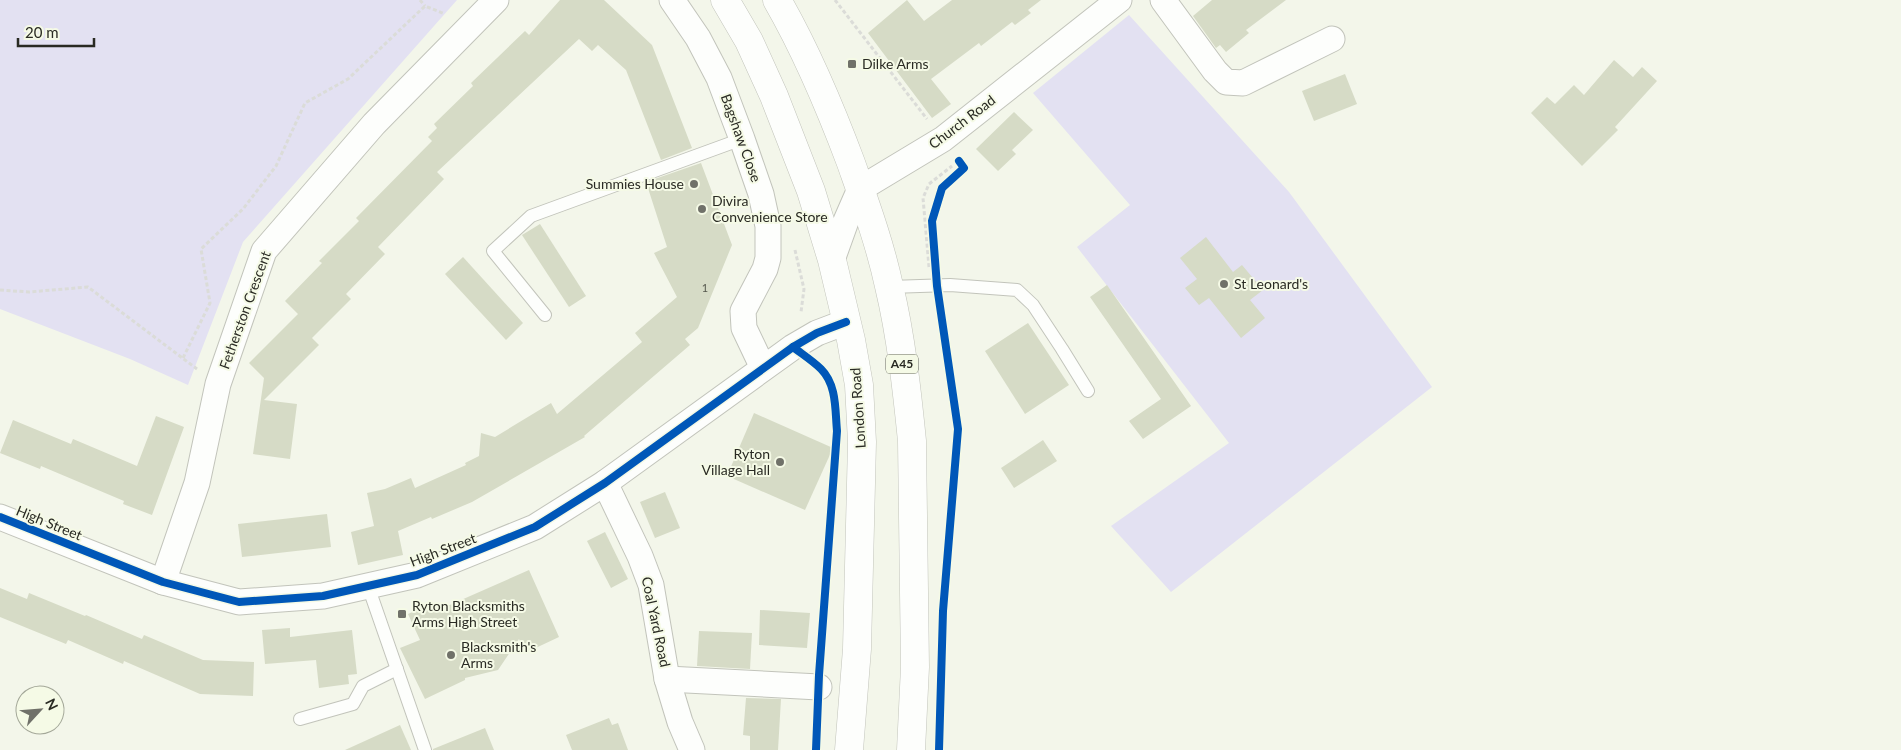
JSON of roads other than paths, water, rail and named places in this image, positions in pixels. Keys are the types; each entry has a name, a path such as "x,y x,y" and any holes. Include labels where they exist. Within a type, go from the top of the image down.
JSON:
{"highway":[{"name":"London Road","path":"725,0 749,41 774,96 811,190 832,260 859,385 862,442 857,649 849,750"},
{"name":"A45","path":"777,0 813,70 839,131 878,243 890,287 909,406 912,441 916,666 910,750"}],"street":[{"name":"Fetherston Crescent","path":"163,582 197,482 218,384 264,251 374,124 496,0"},
{"name":"Bagshaw Close","path":"672,0 698,38 719,78 761,194 768,226 769,244 765,269 743,311 744,328 763,368"},
{"name":"Church Road","path":"860,189 943,139 1119,0"},
{"path":"1163,0 1215,71 1226,82 1243,83 1332,38"},
{"path":"832,260 860,189"},
{"name":"High Street","path":"0,517 163,582 239,602 322,596 417,575 535,528 605,483 763,368 818,333 846,322"},
{"name":"Coal Yard Road","path":"605,483 633,540 651,585 667,679 680,722 692,750"},
{"name":"Coal Yard Road","path":"667,679 819,687"}],"lane":[{"path":"544,314 493,251 531,216 742,139"},
{"path":"890,287 950,285 1017,290 1033,305 1088,391"},
{"path":"368,586 425,750"},
{"path":"300,719 353,704 363,686 397,669"}],"place":[{"name":"Dilke Arms","path":"852,64"},
{"name":"Summies House","path":"694,184"},
{"name":"Divira Convenience Store","path":"702,209"},
{"name":"St Leonard's","path":"1224,284"},
{"name":"Ryton Village Hall","path":"780,462"},
{"name":"Ryton Blacksmiths Arms High Street","path":"402,614"},
{"name":"Blacksmith's Arms","path":"451,655"}]}
